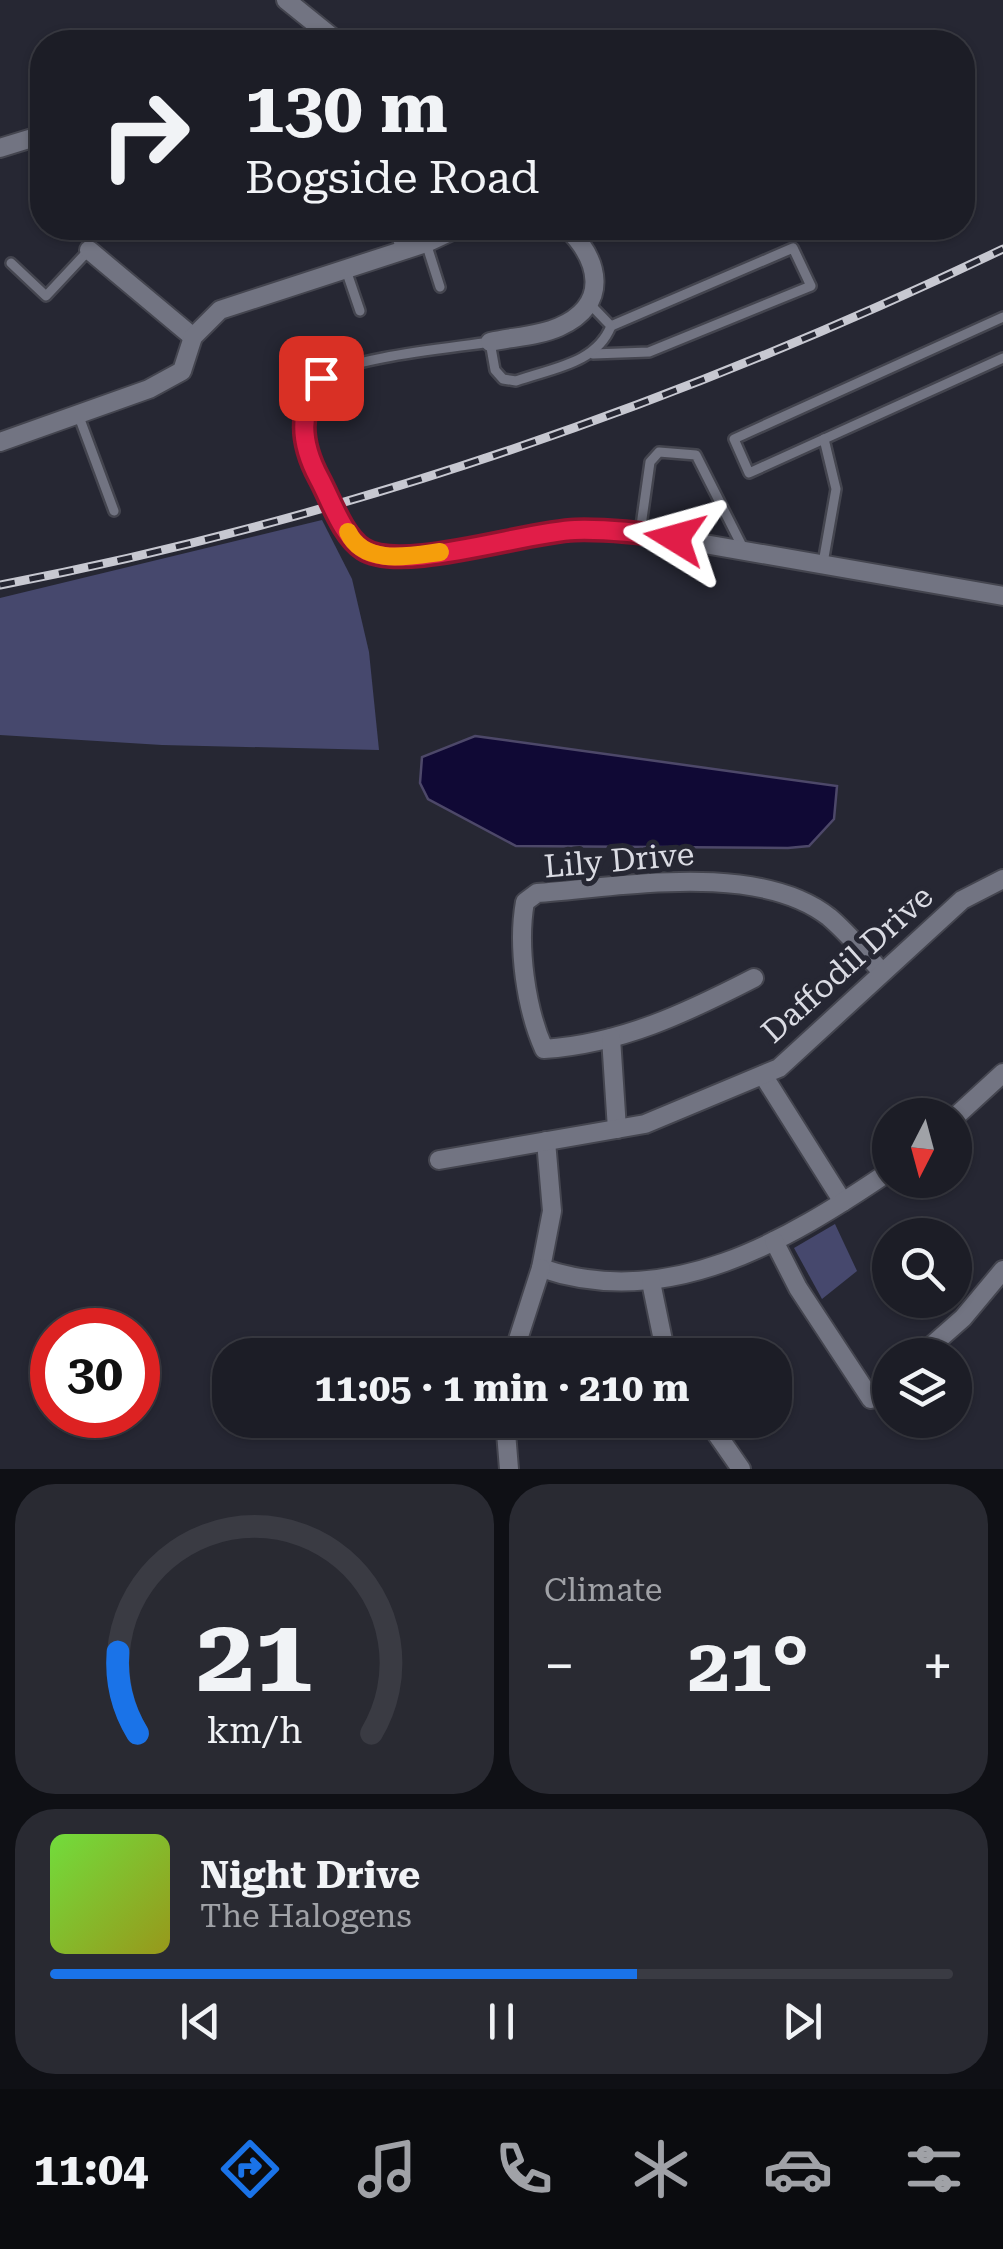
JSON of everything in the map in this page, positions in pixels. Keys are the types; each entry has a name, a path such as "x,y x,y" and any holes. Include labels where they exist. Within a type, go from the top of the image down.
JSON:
{"street":[{"path":"286,0 323,30"},
{"path":"0,148 30,138"},
{"path":"403,240 406,249"},
{"path":"0,442 149,390 182,371 194,338 220,310 434,240"},
{"path":"490,342 558,328 588,302 596,284 588,249 579,240"},
{"path":"89,250 194,338"},
{"path":"638,532 1003,596"},
{"name":"Daffodil Drive","path":"439,1160 645,1124 779,1068 962,900 1003,880"},
{"name":"Lily Drive","path":"754,978 671,1021 578,1047 544,1049 537,1033 524,959 525,902 537,893 696,881 775,892 828,916 882,972"},
{"path":"611,1038 617,1129"},
{"path":"972,1101 1003,1073"},
{"path":"763,1075 844,1202"},
{"path":"518,1338 541,1268 552,1210 546,1141"},
{"path":"541,1268 602,1283 651,1282 695,1274 774,1241 872,1183"},
{"path":"774,1241 806,1302 872,1398"},
{"path":"940,1338 963,1318 1003,1270"},
{"path":"651,1282 663,1338"},
{"path":"506,1438 509,1469"},
{"path":"719,1438 741,1469"}],"lane":[{"path":"426,244 440,287"},
{"path":"593,354 611,326 793,248 811,286 649,352 593,354 516,381 503,380 495,370 490,342 362,365 321,378 308,398 302,421 316,471 349,533 367,552 387,557 574,530 638,532 650,462 659,452 682,450 696,455 744,550"},
{"path":"11,264 46,296 89,250"},
{"path":"346,270 360,312"},
{"path":"588,302 611,326"},
{"path":"1003,317 734,439 750,473 1003,358"},
{"path":"78,414 114,511"},
{"path":"823,564 836,489 824,439"}],"shaded area":[{"path":"322,520 352,579 369,652 379,750 162,745 0,735 0,598"},
{"path":"475,736 837,786 834,819 809,846 788,848 516,846 428,799 420,783 422,757"},
{"path":"835,1224 857,1271 822,1299 794,1248"}],"railway":[{"path":"0,585 258,526 512,449 761,356 1003,249"}],"slow traffic":[{"path":"348,532 367,552 387,557 440,552"}],"route":[{"path":"321,378 308,398 302,421 306,446 352,540 367,552 387,557 438,553 574,530 675,538"}]}
